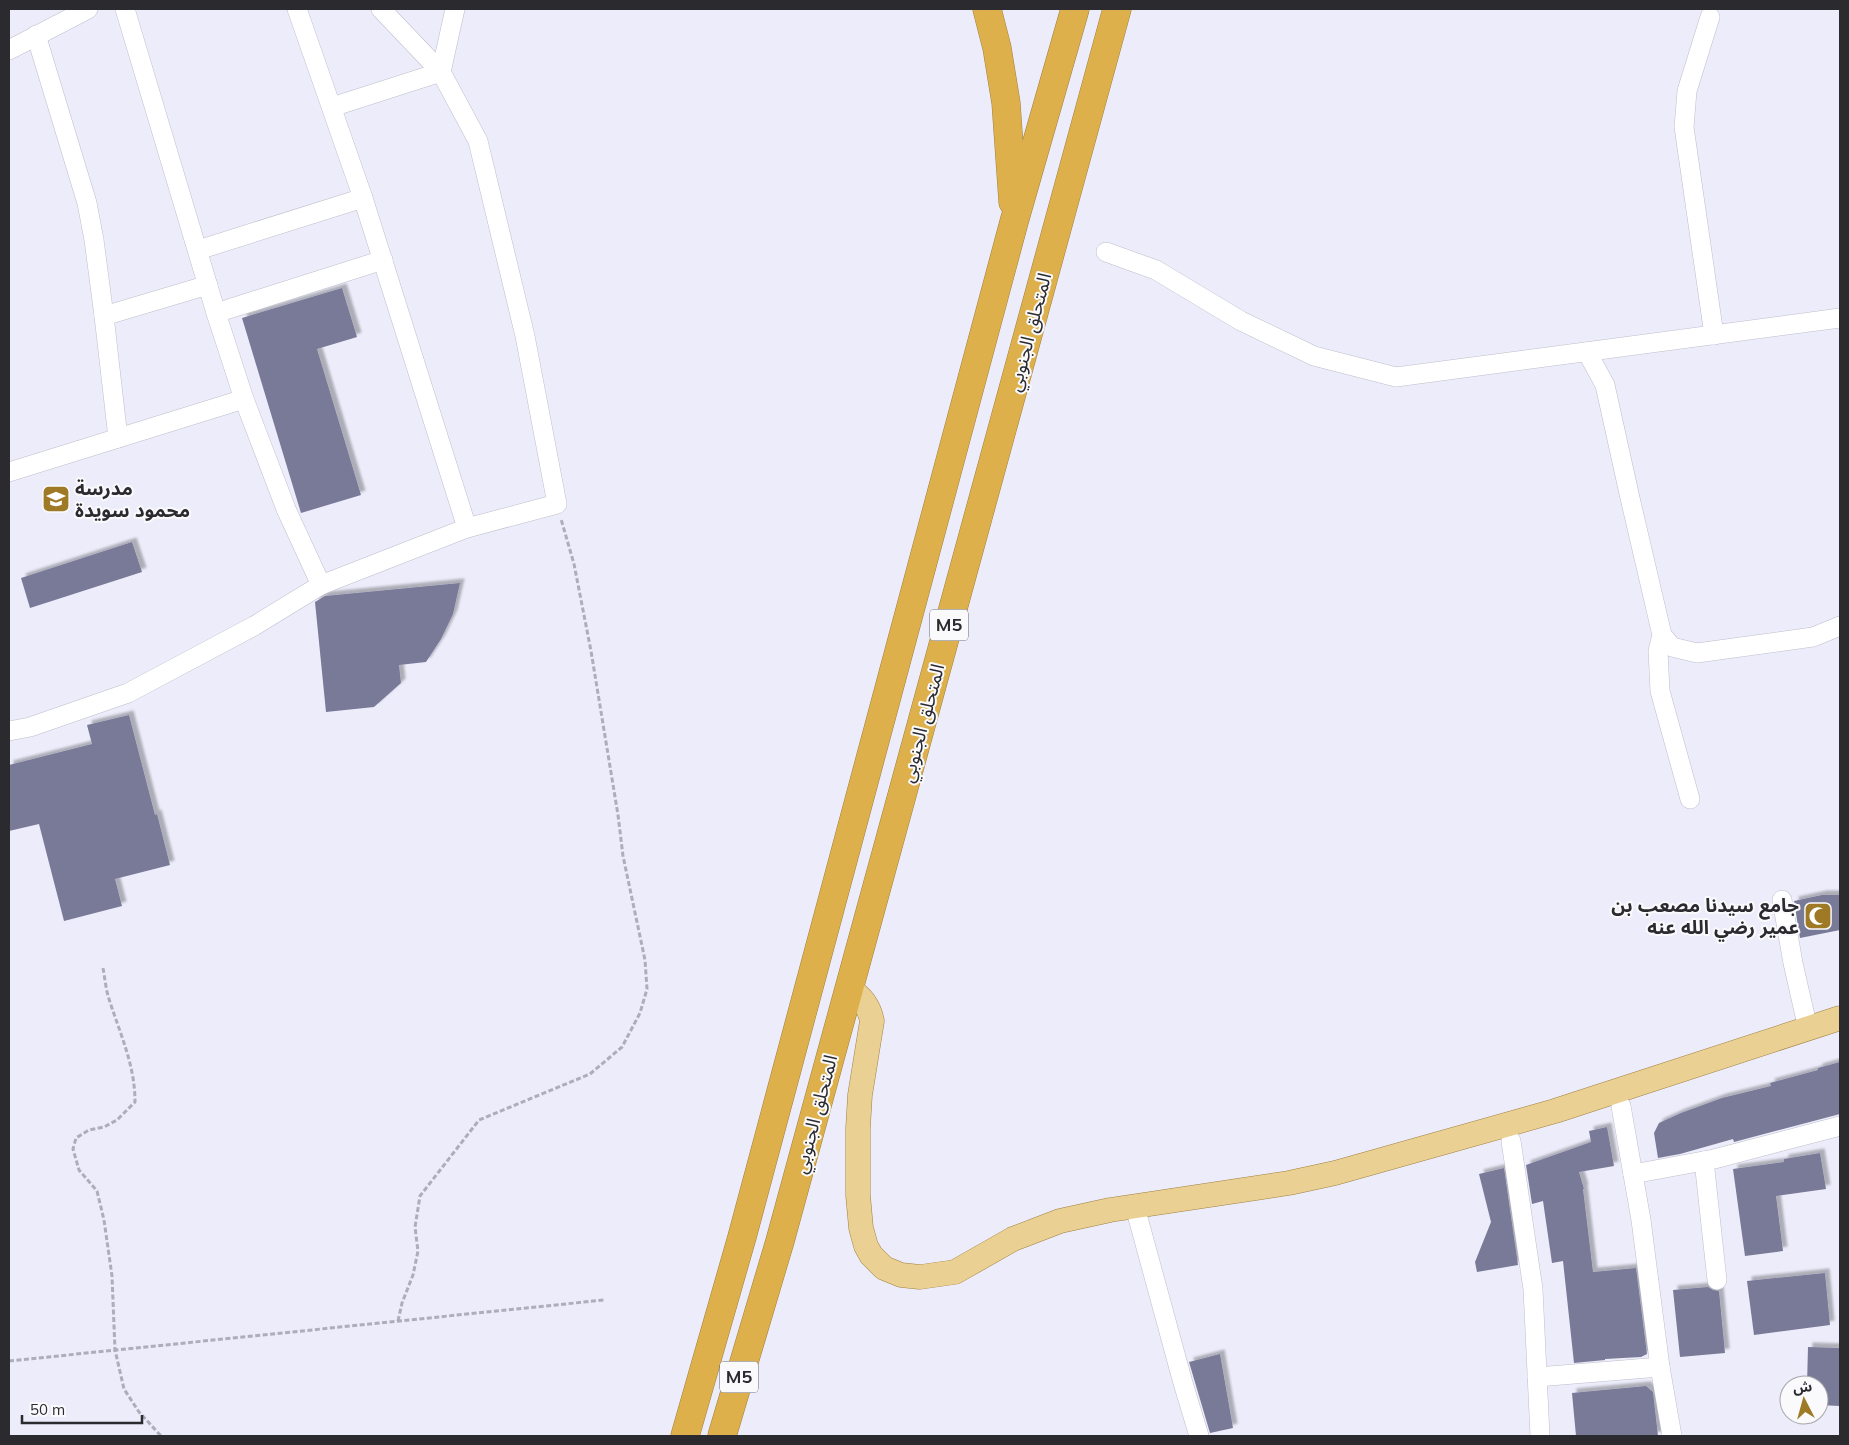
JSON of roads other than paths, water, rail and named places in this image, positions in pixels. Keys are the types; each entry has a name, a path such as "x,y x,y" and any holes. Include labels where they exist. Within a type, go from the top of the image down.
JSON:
{"highway":[{"path":"987,9 997,48 1006,103 1014,222"},
{"name":"المتحلق الجنوبي","path":"685,1436 742,1237 1014,222 1075,9"},
{"name":"المتحلق الجنوبي","path":"722,1436 780,1242 1117,9"}],"main road":[{"path":"849,989 862,999 872,1021 860,1095 858,1128 858,1195 861,1228 866,1246 871,1255 884,1268 893,1273 911,1277 943,1275 966,1266 1013,1239 1036,1229 1085,1214 1137,1214 1256,1203 1371,1179 1511,1141 1840,1034"},
{"path":"1137,1214 1362,1166 1563,1108 1840,1018"}],"street":[{"path":"9,50 88,9"},
{"path":"125,9 244,400 286,509 321,585"},
{"path":"298,9 363,198 467,528"},
{"path":"9,731 30,727 128,693 254,626 321,585 467,528 558,504 525,336 478,141 441,72 381,9"},
{"path":"441,72 455,9"},
{"path":"1710,16 1687,91 1684,127 1714,335"},
{"path":"36,35 87,203 94,240 118,438"},
{"path":"332,107 441,72"},
{"path":"198,250 363,198"},
{"path":"1106,252 1156,270 1241,321 1314,356 1396,377 1840,318"},
{"path":"216,313 383,260"},
{"path":"104,316 208,285"},
{"path":"1587,352 1605,385 1662,635 1672,647 1697,653 1813,637 1840,626"},
{"path":"9,472 244,400"},
{"path":"1662,635 1658,651 1660,691 1690,799"},
{"path":"1782,900 1793,963 1808,1028"},
{"path":"1621,1106 1641,1220 1660,1367 1672,1436"},
{"path":"1633,1174 1704,1161 1840,1126"},
{"path":"1511,1141 1533,1289 1540,1436"},
{"path":"1704,1161 1717,1280"},
{"path":"1137,1214 1199,1436"},
{"path":"1537,1377 1660,1367"}],"place":[{"name":"مدرسة محمود سويدة","path":"56,499"},
{"name":"جامع سيدنا مصعب بن عمير رضي الله عنه","path":"1818,916"}]}
